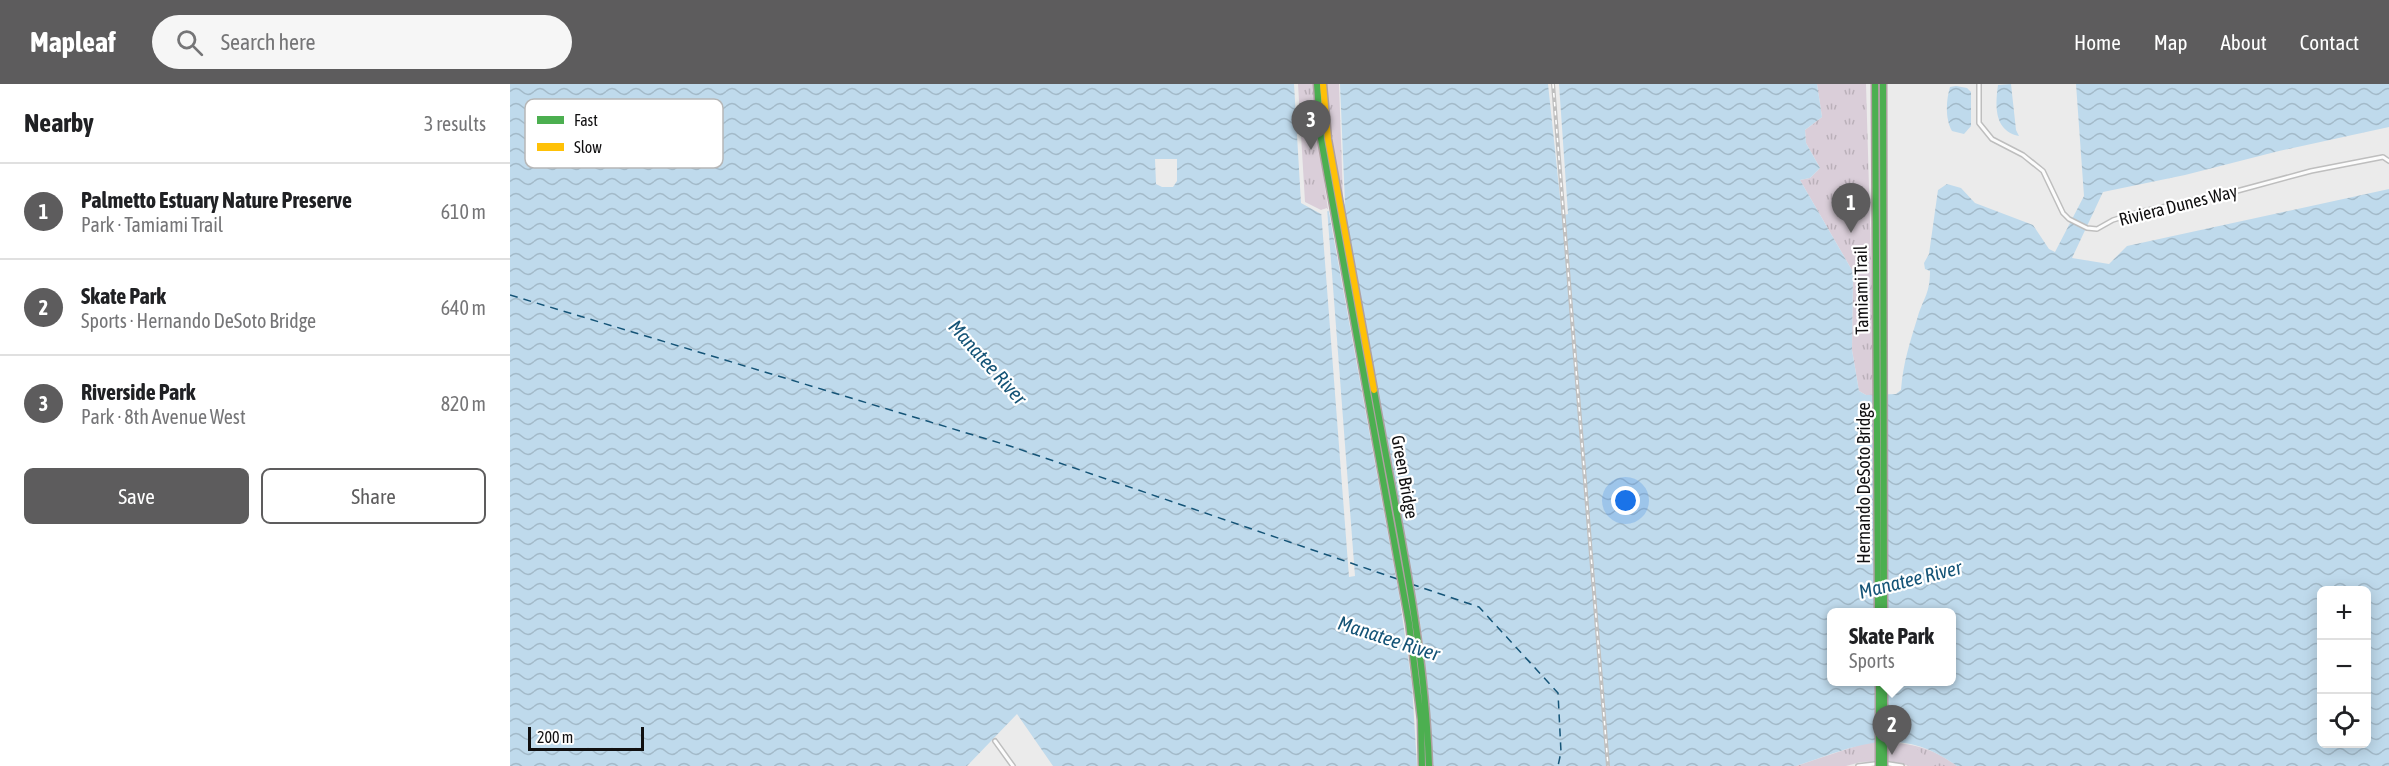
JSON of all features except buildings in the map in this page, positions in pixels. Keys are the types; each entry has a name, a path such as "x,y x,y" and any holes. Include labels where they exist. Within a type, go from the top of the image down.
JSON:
{"main road":[{"path":"1320,84 1334,197"},
{"path":"1320,84 1321,138 1334,197"},
{"name":"Tamiami Trail","path":"1875,84 1880,389"},
{"name":"Tamiami Trail","path":"1880,389 1883,84"},
{"name":"Green Bridge","path":"1334,197 1409,622 1420,720 1422,766"},
{"name":"Green Bridge","path":"1334,197 1416,622 1427,709 1429,766"},
{"name":"Hernando DeSoto Bridge","path":"1878,608 1880,389"},
{"name":"Hernando DeSoto Bridge","path":"1880,389 1884,608"},
{"path":"1879,686 1879,766"},
{"path":"1884,686 1884,766"}],"street":[{"name":"Riviera Dunes Way","path":"1979,84 1979,123 1992,139 2023,155 2043,171 2063,213 2069,219 2088,228 2097,229 2114,220 2139,212 2226,194 2311,171 2383,157 2389,161"},
{"path":"1876,195 1883,195"},
{"path":"995,741 1013,766"},
{"path":"1858,766 1883,763 1902,766"}],"green space":[{"path":"1298,84 1314,84 1317,132 1328,209 1321,210 1305,202"},
{"path":"1325,84 1339,84 1343,198 1340,199 1330,139"},
{"path":"1817,84 1866,84 1875,395 1866,395 1859,391 1852,350 1853,272 1800,180 1810,178 1820,168 1806,143 1805,130 1822,117"},
{"path":"1868,742 1915,746 1936,753 1957,766 1910,766 1889,761 1861,762 1846,766 1796,766"},
{"path":"1901,746 1918,750 1924,755 1924,760 1919,764 1893,755 1889,758 1861,757 1858,752 1867,748"},
{"path":"1848,753 1852,758 1850,763 1842,766 1813,766"}],"water":[{"name":"Manatee River","path":"510,84 1294,84 1301,203 1321,214 1345,204 1340,84 1548,84 1562,216 1568,214 1559,84 1817,84 1822,117 1805,130 1806,143 1820,168 1810,178 1800,180 1853,272 1852,350 1859,391 1866,395 1896,394 1901,390 1907,353 1929,285 1930,271 1925,269 1924,263 1929,254 1938,190 1947,184 1961,188 1975,203 2033,225 2049,249 2055,252 2084,196 2076,84 2389,84 2389,127 2103,192 2072,258 2109,264 2127,246 2389,189 2389,766 1957,766 1936,753 1915,745 1877,742 1796,766 1053,766 1017,714 967,766 510,766"},
{"path":"2011,84 2016,130 2019,136 2005,129 1998,116 1996,101 1998,85"},
{"path":"1950,87 1967,88 1971,92 1971,126 1964,134 1952,131 1948,121 1947,103"}],"pier":[{"path":"1155,159 1177,159 1177,181 1173,187 1162,187 1156,184"},
{"path":"1342,196 1420,622 1429,699 1433,766 1417,766 1412,685 1399,594 1328,207 1342,202"},
{"path":"1327,208 1355,576 1349,577 1321,210"}],"ferry route":[{"path":"510,295 1013,447 1406,582"},
{"path":"1411,584 1479,607 1558,693 1561,752 1558,766"}],"railway":[{"path":"1553,84 1608,766"}],"traffic: fast":[{"path":"1317,84 1321,139 1409,623 1421,720 1422,766"},
{"path":"1875,84 1878,608"},
{"path":"1883,84 1884,608"},
{"path":"1374,390 1416,624 1429,766"},
{"path":"1879,686 1879,766"},
{"path":"1884,686 1884,766"}],"traffic: slow":[{"path":"1323,84 1328,139 1374,390"}],"place":[{"name":"Riverside Park","path":"1311,150"},
{"name":"Palmetto Estuary Nature Preserve","path":"1851,233"},
{"name":"Skate Park","path":"1892,755"}]}
